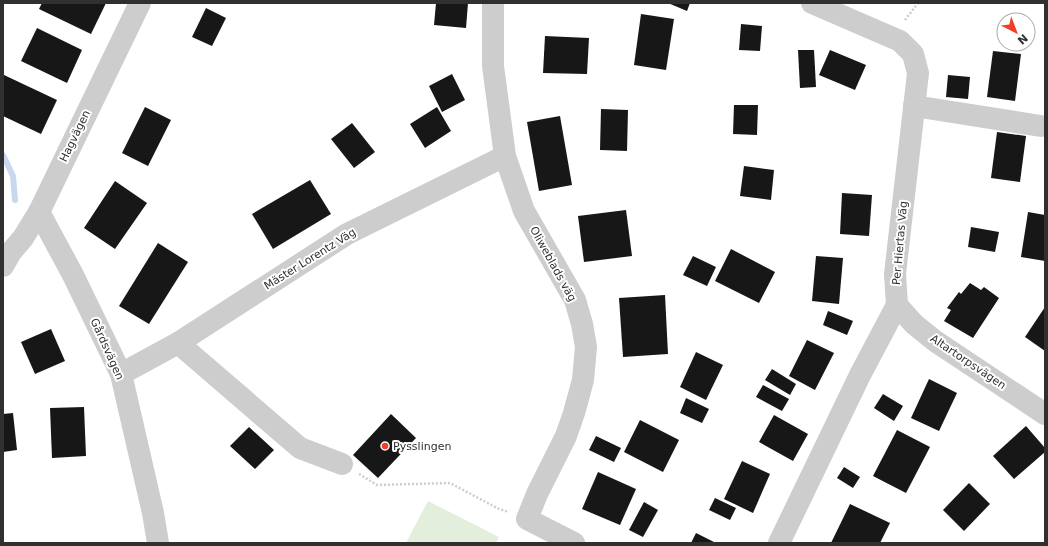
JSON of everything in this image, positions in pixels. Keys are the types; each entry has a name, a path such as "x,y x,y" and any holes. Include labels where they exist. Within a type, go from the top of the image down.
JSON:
{"street":[{"name":"Hagvägen","path":"3,266 39,212 140,3"},
{"name":"Oliweblads väg","path":"493,3 493,66 505,156 524,212 575,300 582,324 586,347 583,380 574,413 566,436 537,494 527,519"},
{"name":"Per Hiertas Väg","path":"779,543 860,375 896,305 895,274 918,73 913,54 900,41 812,3"},
{"path":"914,106 1041,126"},
{"name":"Mäster Lorentz Väg","path":"121,374 178,343 347,234 505,156"},
{"name":"Gårdsvägen","path":"39,212 73,275 121,374 153,514 158,543"},
{"name":"Altartorpsvägen","path":"896,305 914,324 935,341 1045,414"},
{"path":"178,343 300,448 342,464"},
{"path":"527,519 574,543"}],"path":[{"path":"342,464 377,485 450,483 499,509 527,519"}],"green space":[{"path":"428,501 499,537 496,543 406,543"}],"building":[{"path":"42,3 106,3 91,34 39,9"},
{"path":"436,3 468,3 466,28 434,25"},
{"path":"668,3 690,3 687,11"},
{"path":"206,8 226,18 212,46 192,37"},
{"path":"641,14 674,19 666,70 634,65"},
{"path":"741,24 762,26 760,51 739,50"},
{"path":"37,28 82,50 67,83 21,61"},
{"path":"545,36 589,38 587,74 543,73"},
{"path":"798,50 814,50 816,87 800,88"},
{"path":"830,50 866,65 855,90 819,75"},
{"path":"993,51 1021,54 1015,101 987,97"},
{"path":"452,74 465,100 442,112 429,86"},
{"path":"4,75 57,100 41,134 3,116"},
{"path":"948,75 970,77 968,99 946,97"},
{"path":"734,105 758,105 757,135 733,134"},
{"path":"145,107 171,120 148,166 122,153"},
{"path":"437,107 451,131 425,148 410,124"},
{"path":"601,109 628,110 627,151 600,150"},
{"path":"560,116 572,185 539,191 527,122"},
{"path":"352,123 375,152 354,168 331,139"},
{"path":"997,132 1026,136 1020,182 991,178"},
{"path":"744,166 774,170 771,200 740,196"},
{"path":"310,180 331,214 273,249 252,214"},
{"path":"115,181 147,203 115,249 84,228"},
{"path":"842,193 872,195 869,236 840,234"},
{"path":"626,210 632,256 584,262 578,216"},
{"path":"1028,212 1045,215 1045,261 1021,257"},
{"path":"971,227 999,232 995,252 968,247"},
{"path":"158,243 188,262 149,324 119,306"},
{"path":"731,249 775,272 759,303 715,281"},
{"path":"693,256 716,267 707,286 683,275"},
{"path":"816,256 843,258 839,304 812,301"},
{"path":"970,283 981,290 984,287 999,298 973,338 944,321 951,310 947,308 959,292 961,294"},
{"path":"665,295 668,354 623,357 619,298"},
{"path":"1045,307 1045,351 1025,337"},
{"path":"828,311 853,321 847,335 823,325"},
{"path":"51,329 65,361 35,374 21,342"},
{"path":"807,340 834,353 815,390 789,376"},
{"path":"696,352 723,365 706,400 680,387"},
{"path":"772,369 796,384 790,395 765,380"},
{"path":"929,379 957,393 939,431 911,418"},
{"path":"763,385 789,399 782,411 756,397"},
{"path":"883,394 903,406 894,421 874,408"},
{"path":"686,398 709,409 702,423 680,413"},
{"path":"84,407 86,456 52,458 50,408"},
{"path":"13,413 17,450 3,452 3,414"},
{"name":"Pysslingen","path":"391,414 416,438 378,478 353,455"},
{"path":"774,415 808,434 793,461 759,442"},
{"path":"640,420 679,440 663,472 624,452"},
{"path":"1026,426 1045,448 1045,452 1014,479 993,456"},
{"path":"249,427 274,450 255,469 230,446"},
{"path":"897,430 930,447 906,493 873,476"},
{"path":"596,436 621,448 614,462 589,450"},
{"path":"742,461 770,474 753,513 724,499"},
{"path":"844,467 860,477 853,488 837,478"},
{"path":"598,472 636,489 620,525 582,509"},
{"path":"969,483 990,504 964,531 943,510"},
{"path":"715,498 736,508 730,520 709,510"},
{"path":"644,502 658,510 643,537 629,530"},
{"path":"850,504 890,523 880,543 831,543"},
{"path":"696,533 716,543 691,543"}],"waterway":[{"path":"3,155 13,176 15,200"}],"place":[{"name":"Pysslingen","path":"385,446"}]}
